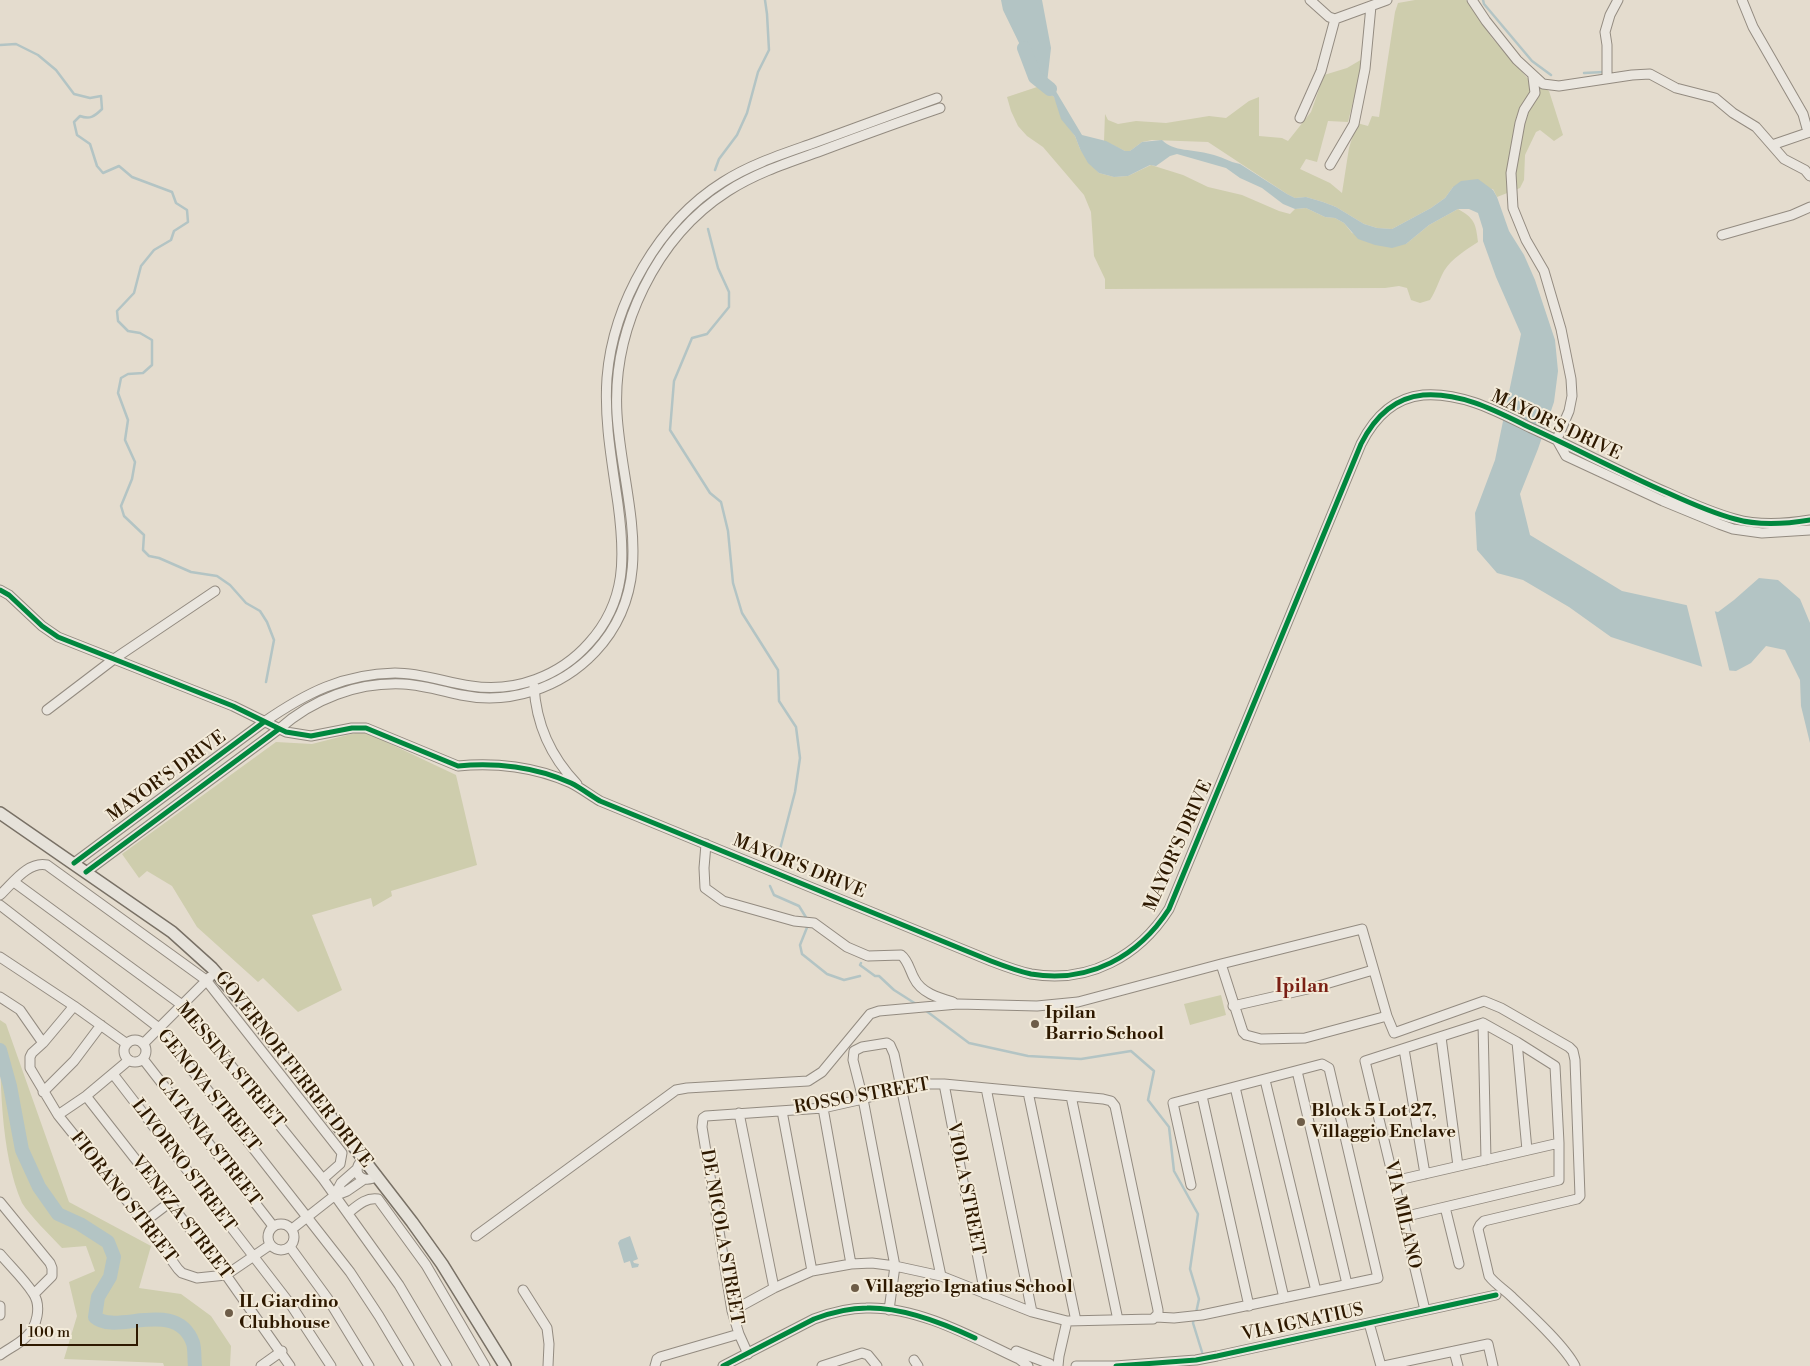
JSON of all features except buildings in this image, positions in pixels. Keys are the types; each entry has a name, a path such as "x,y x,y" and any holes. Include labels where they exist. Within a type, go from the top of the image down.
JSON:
{"main road":[{"name":"GOVERNOR FERRER DRIVE","path":"0,813 172,932 216,971 412,1222 442,1264 505,1366"}],"street":[{"path":"1310,0 1335,19 1388,0"},
{"path":"1472,0 1517,60 1543,84 1559,86 1607,78 1650,74 1676,88 1715,98 1733,113 1756,127 1784,159 1805,170 1810,176"},
{"path":"1607,78 1605,32 1610,14 1618,0"},
{"path":"1742,0 1753,28 1803,114 1809,132 1772,145"},
{"path":"1330,165 1354,124 1365,69 1371,6"},
{"path":"1300,118 1321,71 1335,19"},
{"path":"1534,77 1535,93 1524,110 1520,122 1511,173 1513,208 1526,240 1544,271 1561,329 1571,379 1572,396 1569,411 1553,438"},
{"path":"0,590 9,595 54,634 233,706 264,722 308,694 357,677 412,674 470,686 490,687 517,685 534,681 557,669 584,648 597,634 608,616 619,587 623,550 607,419 607,377 610,354 625,302 648,258 696,202 735,174 784,153 937,98"},
{"path":"279,729 302,711 346,691 382,684 410,685 479,697 510,696 534,690 566,677 588,659 613,629 627,600 633,573 634,546 617,418 618,378 622,351 631,316 645,285 659,261 696,216 717,198 746,181 763,172 940,108"},
{"path":"1722,235 1792,215 1810,207"},
{"name":"MAYOR'S DRIVE","path":"74,863 264,722 294,734 311,736 352,728 366,728 458,766 491,764 523,768 560,779 580,788 600,801 1019,971 1047,975 1070,974 1098,968 1124,956 1148,937 1160,923 1176,894 1361,444 1371,426 1384,411 1395,404 1413,397 1445,396 1486,407 1553,438 1733,529 1748,532 1778,533 1810,530"},
{"name":"MAYOR'S DRIVE","path":"1707,515 1749,522 1778,523 1810,520"},
{"path":"47,710 114,659 215,591"},
{"path":"534,681 534,690 544,734 551,750 580,788"},
{"name":"MAYOR'S DRIVE","path":"86,872 279,729"},
{"path":"706,844 704,868 706,888 717,898 738,906 794,921 814,923 848,947 868,956 901,955 905,958 914,980 921,988 940,998 958,1004"},
{"path":"0,895 30,867 41,864 47,865 206,980 342,1153 340,1164 323,1179"},
{"name":"MESSINA STREET","path":"14,882 182,1005 323,1179 348,1213 399,1284 447,1366"},
{"name":"GENOVA STREET","path":"0,905 159,1028 350,1272 409,1366"},
{"path":"476,1236 676,1090 808,1081 822,1072 870,1014 893,1009 958,1004 1037,1006 1078,1002 1362,929 1387,1016 1394,1033 1484,1001 1501,1008 1573,1051 1575,1060 1580,1196 1577,1199 1484,1221 1478,1229 1489,1276 1544,1329 1575,1366"},
{"path":"0,957 127,1044"},
{"path":"1221,964 1233,1006 1243,1032 1246,1035 1260,1039 1305,1038 1387,1016"},
{"path":"1233,1006 1312,988 1373,970"},
{"path":"143,1044 216,971"},
{"path":"0,997 20,1010 43,1043"},
{"name":"FIORANO STREET","path":"74,1006 43,1043 32,1052 29,1063 30,1068 58,1115 144,1222 182,1273 196,1278 226,1275 270,1245"},
{"path":"1482,1023 1486,1160"},
{"path":"1402,1217 1559,1180 1555,1066 1482,1023 1404,1049 1425,1174"},
{"path":"43,1092 74,1061 101,1026"},
{"path":"1441,1037 1458,1166"},
{"path":"137,1041 143,1044 146,1050 144,1059 136,1062 129,1060 125,1054 127,1044 137,1041"},
{"path":"1517,1042 1527,1150"},
{"path":"889,1310 895,1266 863,1099 852,1057 854,1051 862,1046 882,1043 890,1045 894,1054 941,1276"},
{"name":"VIA MILANO","path":"1404,1049 1366,1061 1425,1310"},
{"name":"CATANIA STREET","path":"144,1059 273,1226"},
{"path":"58,1115 86,1096 129,1060"},
{"path":"732,1311 774,1288 812,1271 850,1264 872,1263 895,1266 941,1276 1032,1312 1072,1321 1148,1320 1156,1317 1202,1315 1378,1278 1332,1077 1329,1068 1322,1064 1173,1103 1191,1185"},
{"path":"1297,1071 1347,1284"},
{"name":"LIVORNO STREET","path":"113,1074 291,1305 331,1366"},
{"path":"1265,1080 1316,1292"},
{"name":"ROSSO STREET","path":"703,1118 710,1114 823,1108 918,1084 944,1084 1111,1101 1115,1106 1158,1310 1156,1317"},
{"name":"VIOLA STREET","path":"944,1084 985,1294"},
{"path":"1235,1087 1284,1298"},
{"path":"986,1088 1032,1312"},
{"path":"975,1338 1052,1365 1059,1356 1072,1321 1028,1092"},
{"name":"VENEZA STREET","path":"86,1096 226,1275 282,1351 290,1366"},
{"path":"1071,1096 1118,1320"},
{"path":"1202,1096 1249,1306"},
{"path":"823,1108 850,1264"},
{"path":"782,1111 812,1271"},
{"path":"739,1113 774,1288"},
{"name":"DE NICOLA STREET","path":"703,1118 702,1127 732,1311 738,1334 748,1354"},
{"path":"1394,1181 1559,1143"},
{"path":"363,1180 358,1175 357,1169 359,1163 364,1159"},
{"path":"334,1196 341,1183 357,1169"},
{"path":"292,1229 334,1196 347,1191 363,1180 371,1180 377,1176"},
{"path":"348,1213 366,1200 378,1199 426,1265 485,1366"},
{"path":"0,1202 50,1263 52,1268 52,1276 34,1294"},
{"path":"144,1222 169,1203"},
{"path":"1445,1207 1459,1264"},
{"path":"283,1223 292,1229 294,1238 290,1247 280,1250 270,1245 267,1235 273,1226 283,1223"},
{"path":"290,1247 328,1299 369,1366"},
{"path":"0,1254 34,1294 37,1306 37,1315 32,1330 26,1338 0,1355"},
{"path":"523,1290 547,1328 549,1344 548,1366"},
{"name":"VIA IGNATIUS","path":"1076,1366 1115,1366 1196,1360 1496,1295"},
{"path":"0,1306 0,1315"},
{"path":"723,1366 795,1328 828,1314 867,1308 889,1310 955,1329 1019,1359 1028,1366"},
{"path":"1369,1323 1382,1366 1418,1362 1454,1351 1488,1344 1493,1366"},
{"path":"655,1366 657,1359 660,1357 738,1334"},
{"path":"261,1366 282,1351"},
{"path":"1454,1351 1458,1366"},
{"path":"822,1366 862,1354 868,1355 872,1364"}],"green space":[{"path":"1415,0 1466,0 1492,38 1530,81 1549,91 1563,135 1554,141 1540,130 1536,132 1525,155 1524,180 1520,188 1497,197 1493,189 1453,187 1445,198 1431,208 1392,229 1377,228 1364,224 1336,207 1323,202 1306,197 1295,198 1287,194 1208,142 1152,140 1142,142 1130,151 1125,151 1104,141 1105,114 1108,120 1118,124 1136,121 1166,123 1209,116 1226,118 1249,101 1259,97 1259,136 1282,138 1288,141 1311,112 1324,75 1347,68 1364,58 1348,122 1328,121 1317,162 1306,159 1300,169 1330,183 1342,193 1349,148 1357,123 1368,126 1372,116 1379,117 1398,3"},
{"path":"1040,86 1054,97 1080,149 1099,173 1114,177 1128,176 1151,165 1183,175 1208,187 1242,195 1279,211 1290,214 1295,209 1306,208 1325,217 1335,218 1344,223 1352,233 1406,244 1429,225 1458,209 1471,218 1478,242 1451,262 1444,271 1430,300 1420,303 1411,300 1407,288 1399,286 1385,288 1105,289 1105,279 1094,256 1091,212 1084,195 1043,147 1027,136 1018,126 1011,111 1007,97"},
{"path":"363,731 456,775 477,865 391,891 392,896 373,907 371,898 312,915 342,990 298,1012 263,978 258,982 197,927 172,886 147,871 139,878 122,854 276,742 312,744"},
{"path":"1221,995 1226,1015 1190,1025 1184,1004"},
{"path":"0,1020 6,1024 69,1202 151,1246 139,1288 181,1294 211,1316 231,1346 230,1366 164,1366 163,1363 64,1359 77,1316 69,1282 95,1271 86,1246 62,1248 35,1220 22,1203 9,1161 5,1138 1,1089"}],"shaded area":[{"path":"1001,0 1042,0 1051,48 1047,83 1054,88 1082,135 1106,141 1125,151 1130,151 1142,142 1162,140 1172,147 1214,155 1240,164 1295,198 1306,197 1323,202 1336,207 1364,224 1377,228 1392,229 1431,208 1445,198 1453,187 1461,181 1478,179 1493,190 1509,231 1524,255 1535,280 1555,340 1558,371 1554,402 1520,494 1530,535 1622,591 1718,612 1759,578 1778,580 1800,599 1810,623 1810,743 1801,706 1800,680 1785,650 1766,646 1751,663 1736,671 1709,669 1611,637 1569,607 1523,580 1497,573 1477,550 1475,513 1495,460 1521,334 1496,277 1483,241 1483,229 1478,213 1469,209 1458,209 1429,225 1406,244 1392,248 1358,239 1344,223 1335,218 1325,217 1306,208 1295,209 1283,204 1262,188 1240,178 1226,168 1177,154 1170,156 1156,166 1150,165 1128,176 1114,177 1099,173 1088,163 1075,136 1061,119 1054,97 1040,86 1003,10"},
{"path":"630,1236 638,1259 633,1261 639,1264 638,1267 632,1268 630,1261 624,1263 618,1243 620,1240"}],"pier":[{"path":"1686,602 1714,608 1730,673 1703,670"}],"waterway":[{"path":"715,170 719,159 737,135 747,113 758,72 769,50 765,0"},
{"path":"1483,0 1484,4 1532,61 1551,75"},
{"path":"0,45 16,44 38,55 56,70 74,94 90,98 101,96 102,109 90,117 80,116 74,122 77,135 90,144 97,166 103,173 119,166 132,177 172,192 176,203 187,210 188,222 174,231 171,240 154,250 141,266 134,293 117,311 118,321 128,331 140,333 152,340 152,365 143,373 128,374 121,378 118,393 128,420 125,440 135,462 132,479 121,506 124,516 144,535 143,550 149,556 159,558 191,572 217,576 230,585 246,603 260,611 267,622 274,640 266,682"},
{"path":"1024,48 1035,77 1050,89"},
{"path":"1584,73 1604,72"},
{"path":"708,229 718,268 729,292 729,307 707,334 692,338 674,381 670,430 710,493 721,502 728,531 733,583 742,613 778,670 779,701 796,727 800,758 795,792 778,857"},
{"path":"770,886 774,895 799,906 807,919"},
{"path":"808,925 800,945 802,954 827,974 844,980 860,976"},
{"path":"861,963 860,965 875,976 879,976 894,990 916,1004"},
{"path":"925,1010 969,1043 1028,1056 1081,1059 1131,1051 1154,1071 1148,1100 1169,1127 1174,1171 1198,1214 1190,1269 1199,1299 1196,1313"},
{"path":"0,1050 10,1086 22,1150 39,1187 58,1214 80,1224 108,1242 114,1257 110,1277 98,1297 95,1317 105,1322 117,1323 146,1320 173,1322 185,1329 193,1343 195,1366"},
{"path":"1194,1318 1193,1323 1202,1352"}],"cycle path":[{"path":"0,590 9,595 42,626 58,637 233,706 286,732 311,736 352,728 366,728 458,766 501,765 544,773 571,783 600,801 991,961 1026,973 1052,976 1073,975 1110,963 1127,953 1143,940 1157,926 1169,909 1361,444 1378,418 1402,400 1423,395 1437,395 1479,404 1651,485 1718,514 1744,521 1763,523 1810,520"},
{"path":"74,863 264,722"},
{"path":"86,872 279,729"},
{"path":"1116,1366 1196,1360 1496,1295"},
{"path":"723,1366 814,1319 853,1309 881,1308 909,1313 975,1338"}],"place":[{"name":"Ipilan Barrio School","path":"1035,1024"},
{"name":"Block 5 Lot 27, Villaggio Enclave","path":"1301,1122"},
{"name":"Villaggio Ignatius School","path":"855,1288"},
{"name":"IL Giardino Clubhouse","path":"229,1313"}],"district":[{"name":"Ipilan","path":"1302,987"}]}
